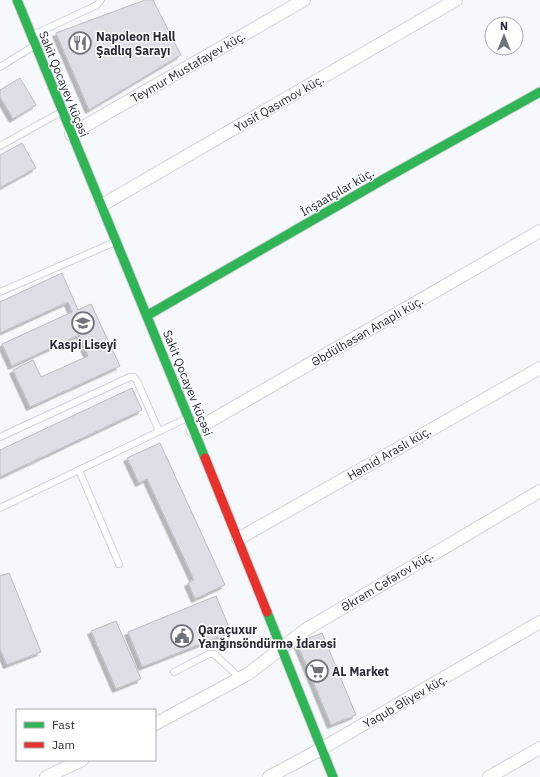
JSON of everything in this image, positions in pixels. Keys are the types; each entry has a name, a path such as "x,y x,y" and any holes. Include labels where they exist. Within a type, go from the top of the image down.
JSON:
{"street":[{"name":"Sakit Qocayev küçəsi","path":"17,0 148,315 333,777"},
{"name":"Teymur Mustafayev küç.","path":"72,134 304,0"},
{"name":"Yusif Qasımov küç.","path":"102,205 456,0"},
{"name":"İnşaatçılar küç.","path":"148,315 384,179 540,92"},
{"name":"Əbdülhəsən Anaplı küç.","path":"194,431 540,231"},
{"name":"Həmid Araslı küç.","path":"238,539 540,368"},
{"name":"Əkrəm Cəfərov küç.","path":"156,723 248,674 305,630 540,491"},
{"name":"Yaqub Əliyev küç.","path":"269,777 321,749 540,622"},
{"path":"489,777 540,748"},
{"path":"46,777 80,761"}],"lane":[{"path":"32,35 96,5 101,0"},
{"path":"0,67 36,45"},
{"path":"0,146 62,111"},
{"path":"0,292 117,241"},
{"path":"0,437 130,377 134,377 137,381 159,431"},
{"path":"0,508 188,417"},
{"path":"79,470 119,564"},
{"path":"174,672 209,654 214,654 240,678"}],"building":[{"path":"145,0 153,0 181,55 89,110 56,33"},
{"path":"20,78 36,105 13,119 0,97 0,90"},
{"path":"22,143 36,168 0,188 0,155"},
{"path":"62,273 78,310 91,304 120,366 30,407 13,370 33,360 41,377 88,356 79,335 12,366 2,344 72,312 68,302 0,333 0,302"},
{"path":"132,388 142,410 0,477 0,450"},
{"path":"160,443 225,585 195,599 188,583 194,580 147,479 139,483 127,458"},
{"path":"9,573 41,652 7,665 0,649 0,576"},
{"path":"216,596 231,632 142,667 128,632"},
{"path":"116,621 141,679 116,689 91,631"},
{"path":"322,633 356,715 331,725 297,643"}],"traffic: fast":[{"path":"17,0 205,458"},
{"path":"148,315 384,179 540,92"},
{"path":"267,612 333,777"}],"traffic: jam":[{"path":"205,458 267,612"}],"place":[{"name":"Napoleon Hall Şadlıq Sarayı","path":"80,43"},
{"name":"Kaspi Liseyi","path":"83,323"},
{"name":"Qaraçuxur Yanğınsöndürmə İdarəsi","path":"182,636"},
{"name":"AL Market","path":"317,671"}]}
